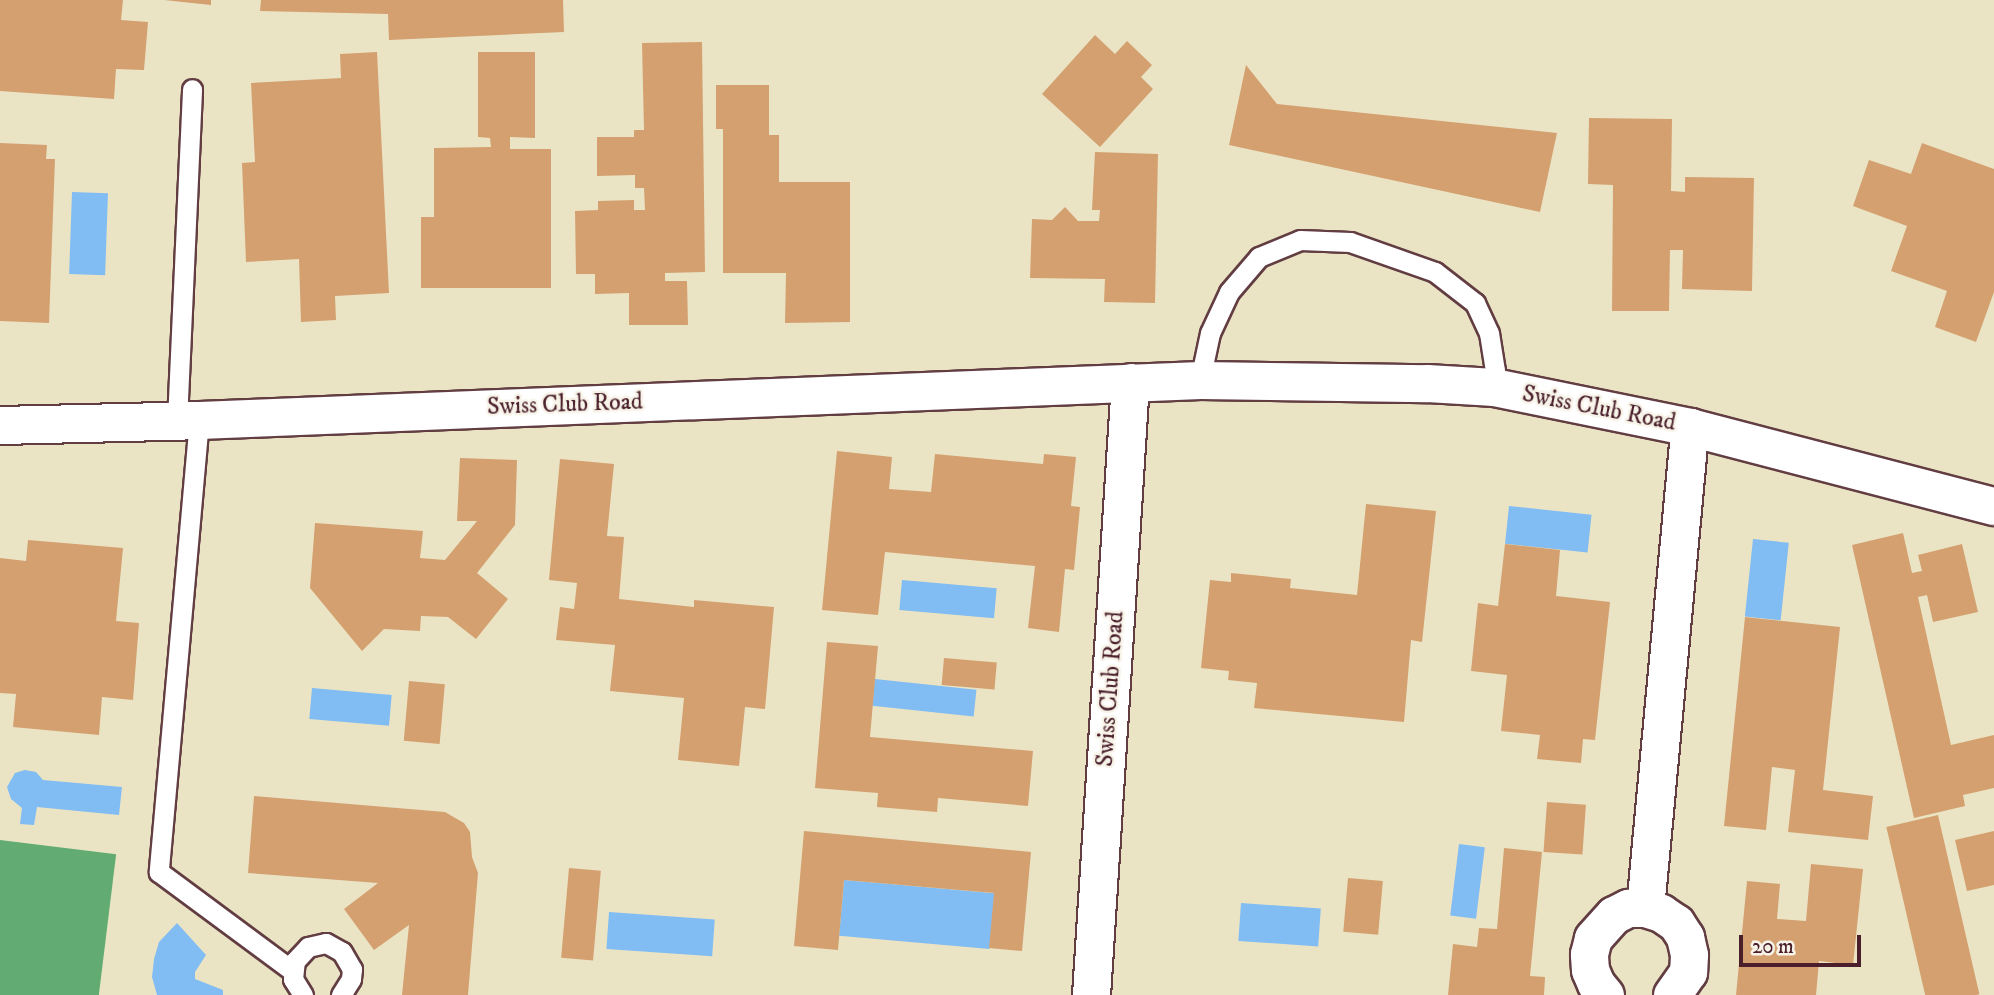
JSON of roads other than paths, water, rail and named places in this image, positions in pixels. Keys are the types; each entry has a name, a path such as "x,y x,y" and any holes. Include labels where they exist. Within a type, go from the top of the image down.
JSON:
{"street":[{"name":"Swiss Club Road","path":"0,425 188,421 1130,382 1200,380 1427,383 1493,387 1690,427 1994,506"},
{"name":"Swiss Club Road","path":"1091,995 1130,382"},
{"name":"Swiss Club Road","path":"1645,908 1690,427"},
{"path":"1605,995 1590,970 1589,954 1593,938 1614,915 1628,908 1645,908 1661,913 1675,923 1685,937 1689,955 1688,972 1672,995"}],"lane":[{"path":"191,89 188,421 159,872 293,971"},
{"path":"1200,380 1209,333 1230,292 1259,257 1300,240 1350,242 1435,272 1475,303 1489,333 1495,370 1493,387"},
{"path":"303,995 297,989 293,971 295,961 308,947 326,943 334,946 348,960 352,969 351,979 341,995"}],"water":[{"path":"72,192 108,193 105,275 69,274"},
{"path":"1509,506 1592,515 1588,552 1505,544"},
{"path":"1753,539 1789,543 1781,620 1745,617"},
{"path":"902,580 997,588 994,618 899,610"},
{"path":"875,679 976,690 974,717 872,706"},
{"path":"312,688 392,695 389,726 309,719"},
{"path":"25,770 36,772 43,780 122,787 119,815 37,807 34,825 20,824 22,808 11,799 7,787 15,773"},
{"path":"1459,844 1485,847 1476,919 1450,915"},
{"path":"844,880 994,893 990,949 839,936"},
{"path":"1241,903 1321,909 1318,946 1238,941"},
{"path":"609,912 715,919 712,956 606,949"},
{"path":"177,923 206,955 195,972 195,979 223,990 223,995 157,995 152,977 154,959 159,942"}]}
